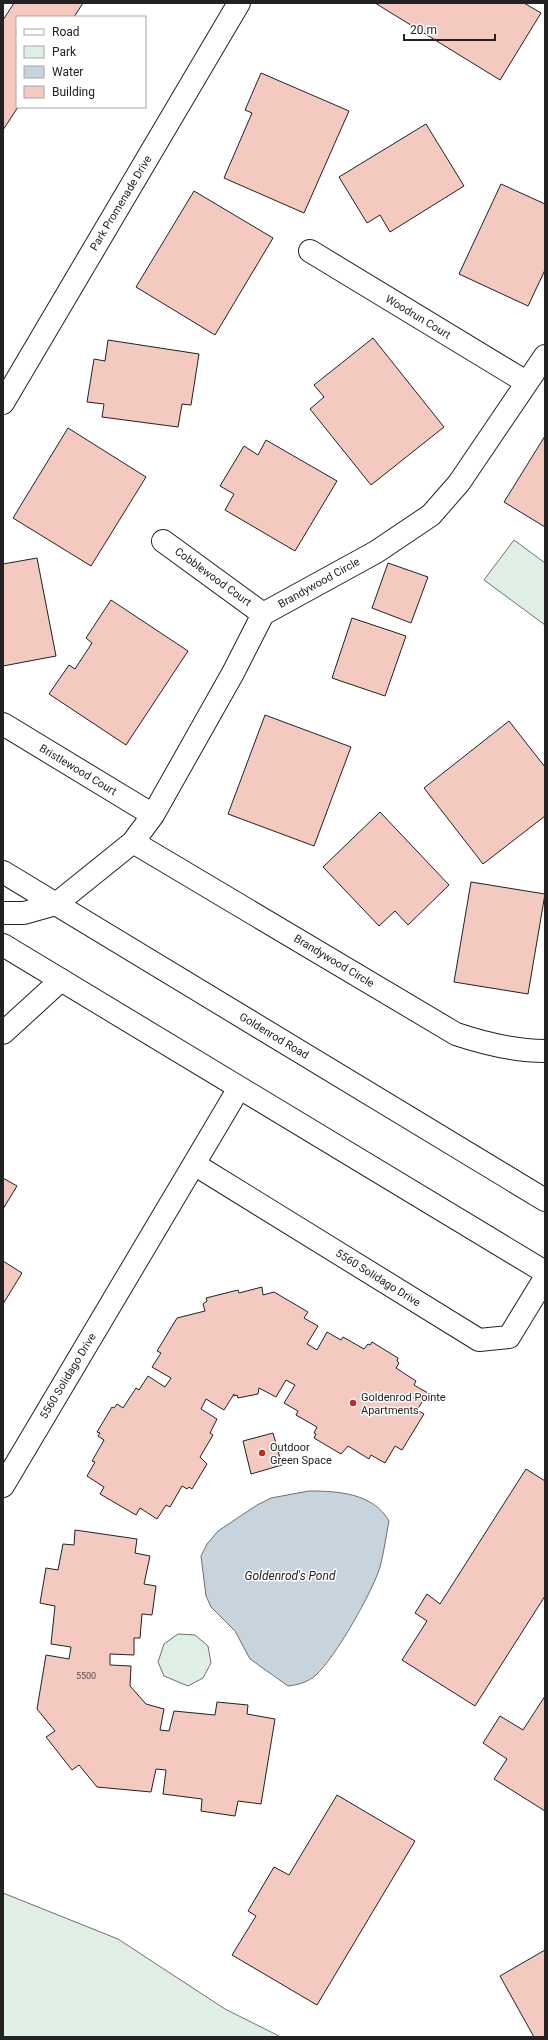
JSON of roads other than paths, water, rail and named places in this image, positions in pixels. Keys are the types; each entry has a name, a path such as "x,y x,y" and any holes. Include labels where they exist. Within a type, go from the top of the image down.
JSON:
{"street":[{"name":"Park Promenade Drive","path":"3,402 239,3"},
{"name":"Woodrun Court","path":"310,251 526,382"},
{"name":"Brandywood Circle","path":"263,614 376,552 431,515 458,483 545,356"},
{"name":"Cobblewood Court","path":"163,541 263,614"},
{"path":"3,913 24,913 56,904 133,842 153,815 233,673 263,614"},
{"name":"Bristlewood Court","path":"3,724 153,815"},
{"name":"Brandywood Circle","path":"133,842 456,1034 506,1049 545,1051"},
{"name":"Goldenrod Road","path":"3,872 545,1200"},
{"path":"3,945 545,1272"},
{"path":"3,1033 61,980"},
{"name":"5560 Solidago Drive","path":"3,1486 239,1088"},
{"name":"5560 Solidago Drive","path":"194,1164 479,1340 509,1337 545,1278"}],"water":[{"name":"Goldenrod's Pond","path":"309,1491 343,1493 364,1499 374,1504 389,1521 380,1567 376,1578 370,1592 343,1640 316,1675 303,1683 288,1686 250,1659 235,1631 211,1607 206,1596 201,1556 207,1544 218,1531 257,1505 271,1498"}],"place":[{"name":"Goldenrod Pointe Apartments","path":"353,1403"},
{"name":"Outdoor Green Space","path":"262,1453"}]}
